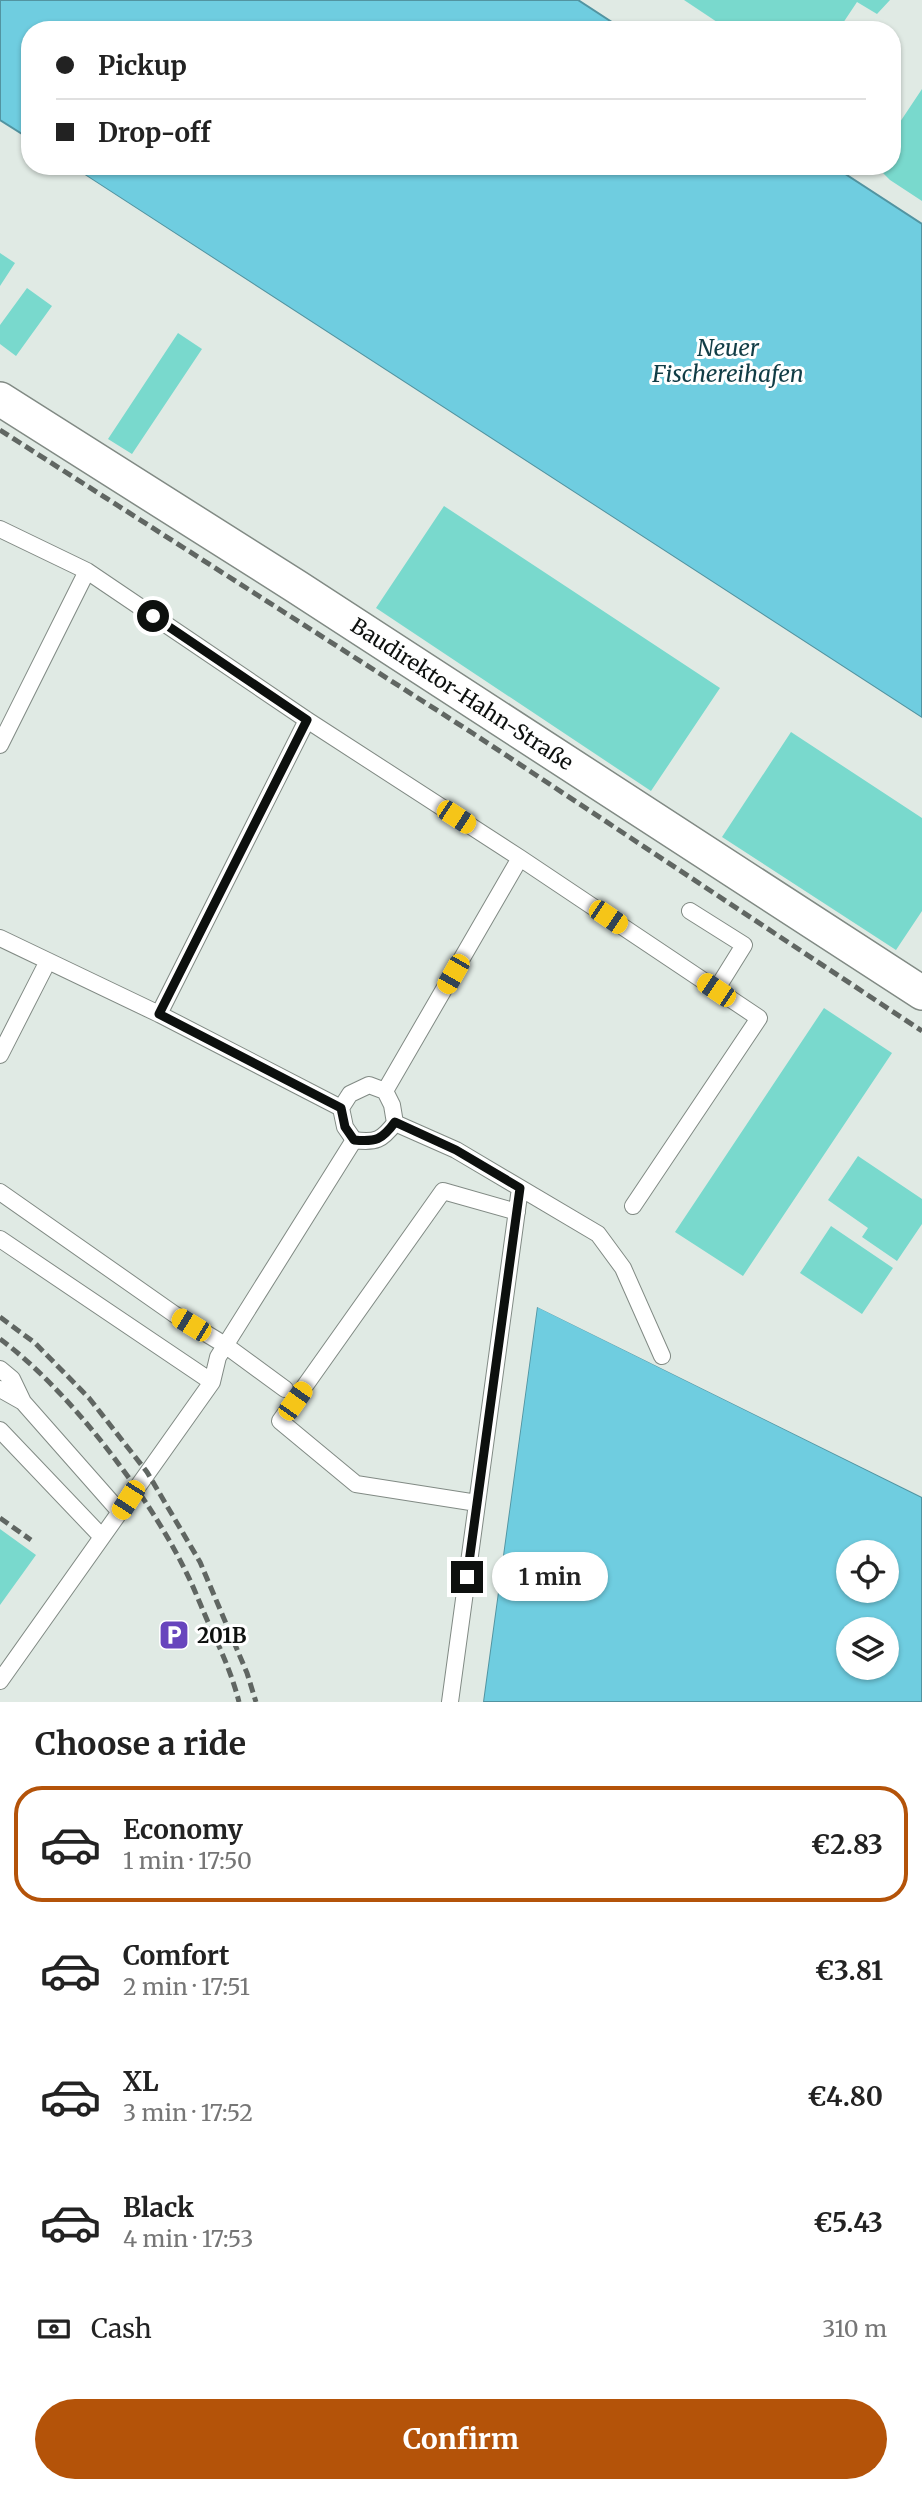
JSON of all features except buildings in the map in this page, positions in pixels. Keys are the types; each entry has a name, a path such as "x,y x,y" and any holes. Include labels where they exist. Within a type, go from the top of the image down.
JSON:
{"street":[{"name":"Baudirektor-Hahn-Straße","path":"0,399 309,594 922,993"}],"lane":[{"path":"0,529 86,571 759,1018 633,1206"},
{"path":"2,736 86,571"},
{"path":"159,1014 307,720"},
{"path":"385,1091 520,858"},
{"path":"690,911 744,945 716,990"},
{"path":"0,938 159,1014 341,1108"},
{"path":"0,1055 48,961"},
{"path":"369,1085 385,1091 392,1105 395,1122 384,1137 369,1142 354,1140 345,1127 341,1108 350,1094 369,1085"},
{"path":"395,1122 456,1150 598,1234 623,1268 662,1356"},
{"path":"0,1681 212,1382 218,1357 225,1345 354,1140"},
{"path":"450,1702 520,1188"},
{"path":"477,1503 356,1484 281,1422 443,1191 517,1212"},
{"path":"0,1192 285,1389"},
{"path":"0,1239 212,1382"},
{"path":"0,1369 12,1379 23,1402 120,1512"},
{"path":"0,1389 23,1402"},
{"path":"0,1430 102,1537"}],"water":[{"path":"0,0 578,0 610,21 21,21 21,133 0,120"},
{"name":"Neuer Fischereihafen","path":"85,175 847,175 922,224 922,718"},
{"path":"537,1306 922,1497 922,1702 483,1702"}],"pier":[{"path":"82,175 922,718 922,721"},
{"path":"535,1303 922,1494 922,1497 537,1307 483,1702 479,1702"}],"railway":[{"path":"0,430 474,734 922,1031"},
{"path":"0,1317 35,1343 89,1398 147,1472 200,1562 247,1673 256,1702"},
{"path":"0,1339 26,1360 78,1413 149,1507 190,1581 225,1661 239,1702"},
{"path":"0,1518 31,1540"}],"place":[{"name":"201B","path":"174,1635"}],"route":[{"path":"153,616 307,720 159,1014 341,1108 345,1127 354,1140 369,1142 384,1137 395,1122 456,1150 520,1188 467,1577"}]}
